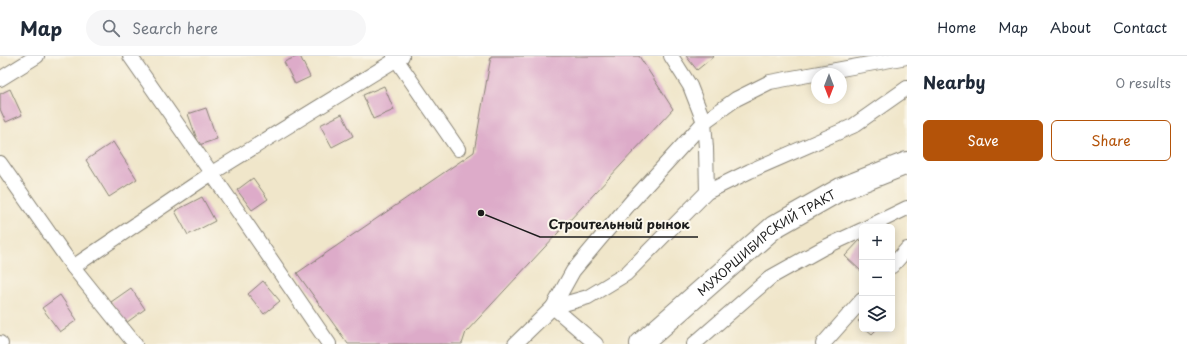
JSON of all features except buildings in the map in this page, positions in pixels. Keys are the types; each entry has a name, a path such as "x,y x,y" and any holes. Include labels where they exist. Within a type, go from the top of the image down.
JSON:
{"main road":[{"name":"МУХОРШИБИРСКИЙ ТРАКТ","path":"641,344 774,227 840,189 907,163"}],"street":[{"path":"0,78 37,56"},
{"path":"130,56 329,344"},
{"path":"671,56 690,86 704,122 707,192"},
{"path":"515,344 553,307 573,270 631,202 704,122 736,99 770,82 907,56"},
{"path":"73,267 212,173 398,57 458,149"},
{"path":"553,307 588,297 626,274 707,192 750,171 853,126 907,88"},
{"path":"0,163 73,267 135,344"},
{"path":"874,224 907,208"},
{"path":"694,344 771,277 823,248 859,231"},
{"path":"895,263 907,249"},
{"path":"823,344 859,303"},
{"path":"553,307 596,344"}],"place":[{"name":"Строительный рынок","path":"481,213"}]}
